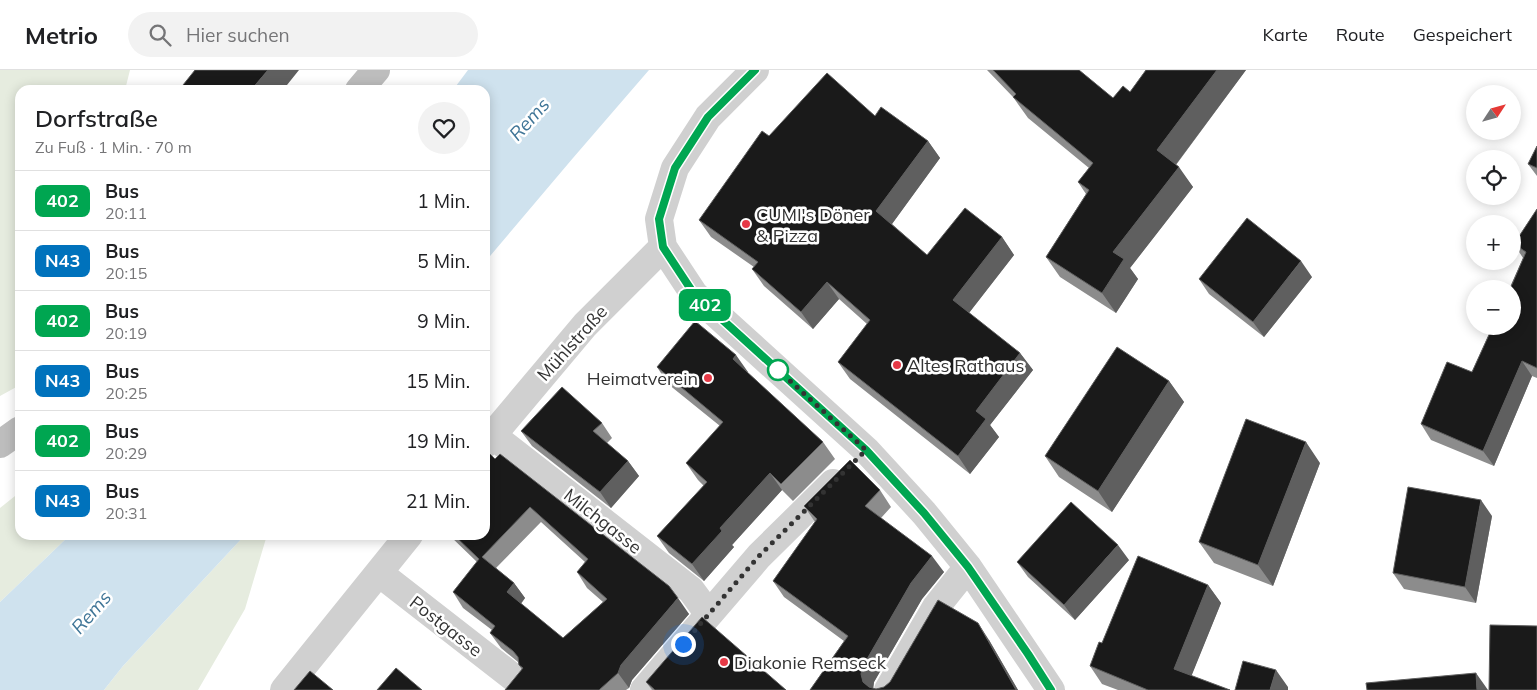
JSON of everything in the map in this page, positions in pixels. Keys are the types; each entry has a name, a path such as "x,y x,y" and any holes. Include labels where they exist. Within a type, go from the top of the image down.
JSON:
{"main road":[{"path":"363,85 376,70"},
{"path":"0,444 15,434"}],"street":[{"path":"755,70 708,117 675,168 659,219 663,247 694,294 866,450 924,513 968,567 1052,690"},
{"name":"Mühlstraße","path":"490,439 585,325 663,247"},
{"name":"Milchgasse","path":"490,441 691,590 708,613"},
{"path":"644,690 708,613 759,556 866,450"},
{"path":"284,690 406,540"},
{"path":"888,690 936,607 968,567"},
{"name":"Postgasse","path":"379,573 514,678"}],"shaded area":[{"path":"0,70 130,70 126,85 15,85 15,388 0,396"},
{"path":"15,496 15,540 65,540 0,602 0,508"},
{"path":"240,540 266,540 245,609 198,690 104,690 123,666"}],"water":[{"name":"Rems","path":"468,70 649,70 490,256 490,85 457,85"},
{"name":"Rems","path":"65,540 240,540 123,666 104,690 0,690 0,602"}],"building":[{"path":"195,70 268,70 255,85 183,85"},
{"path":"993,70 1079,70 1113,98 1123,86 1130,92 1146,70 1217,70 1157,150 1179,167 1113,252 1124,259 1102,293 1046,257 1089,190 1078,182 1093,163 1013,97 1016,94"},
{"path":"827,73 875,116 881,107 928,141 876,211 927,255 965,208 1002,237 953,300 1020,353 976,411 986,419 958,456 838,362 870,320 827,282 801,312 752,269 758,262 699,220 762,131 769,136"},
{"path":"1537,146 1537,168 1528,164"},
{"path":"1537,209 1537,368 1522,361 1483,451 1421,424 1447,362 1472,372 1489,335 1521,335 1521,280 1514,280 1518,270 1521,270 1521,264 1526,252 1521,249 1521,233"},
{"path":"1247,218 1301,261 1253,322 1199,279"},
{"path":"695,321 736,355 733,359 823,442 781,484 770,473 720,528 722,531 692,564 657,536 707,482 686,463 723,422 657,367"},
{"path":"1117,347 1169,381 1098,491 1045,456"},
{"path":"562,387 602,423 593,431 628,461 600,492 521,431"},
{"path":"1246,419 1306,442 1258,565 1199,542"},
{"path":"490,454 495,459 500,454 669,586 678,598 621,665 618,673 599,690 505,690 523,668 519,665 518,657 490,633 495,626 453,592 479,559 459,540 490,540","holes":["530,507 588,559 577,572 607,599 563,638 507,592 514,583 482,557"]},
{"path":"850,460 880,490 865,506 932,556 911,583 863,666 861,674 863,682 869,687 876,689 884,687 890,682 938,600 978,623 1016,690 810,690 848,636 773,581 817,519 804,506"},
{"path":"1408,487 1481,500 1465,587 1393,573"},
{"path":"1071,502 1118,545 1064,605 1017,562"},
{"path":"1138,556 1208,585 1174,669 1230,690 1148,690 1090,666 1099,642 1102,643"},
{"path":"702,617 786,690 655,690 646,682"},
{"path":"1490,625 1537,626 1537,690 1489,690"},
{"path":"1243,661 1276,670 1270,690 1235,690"},
{"path":"396,668 422,690 377,690"},
{"path":"310,671 333,690 294,690"},
{"path":"1476,673 1477,690 1367,690 1366,683"}],"bus line":[{"name":"402","path":"755,70 708,117 675,168 659,219 663,247 694,294 866,450 924,513 968,567 1051,690"}],"place":[{"name":"CUMI's Döner & Pizza","path":"746,224"},
{"name":"Altes Rathaus","path":"897,365"},
{"name":"Heimatverein","path":"708,378"},
{"name":"Diakonie Remseck","path":"724,662"}],"route":[{"path":"683,644 759,556 866,450 778,370"}]}
